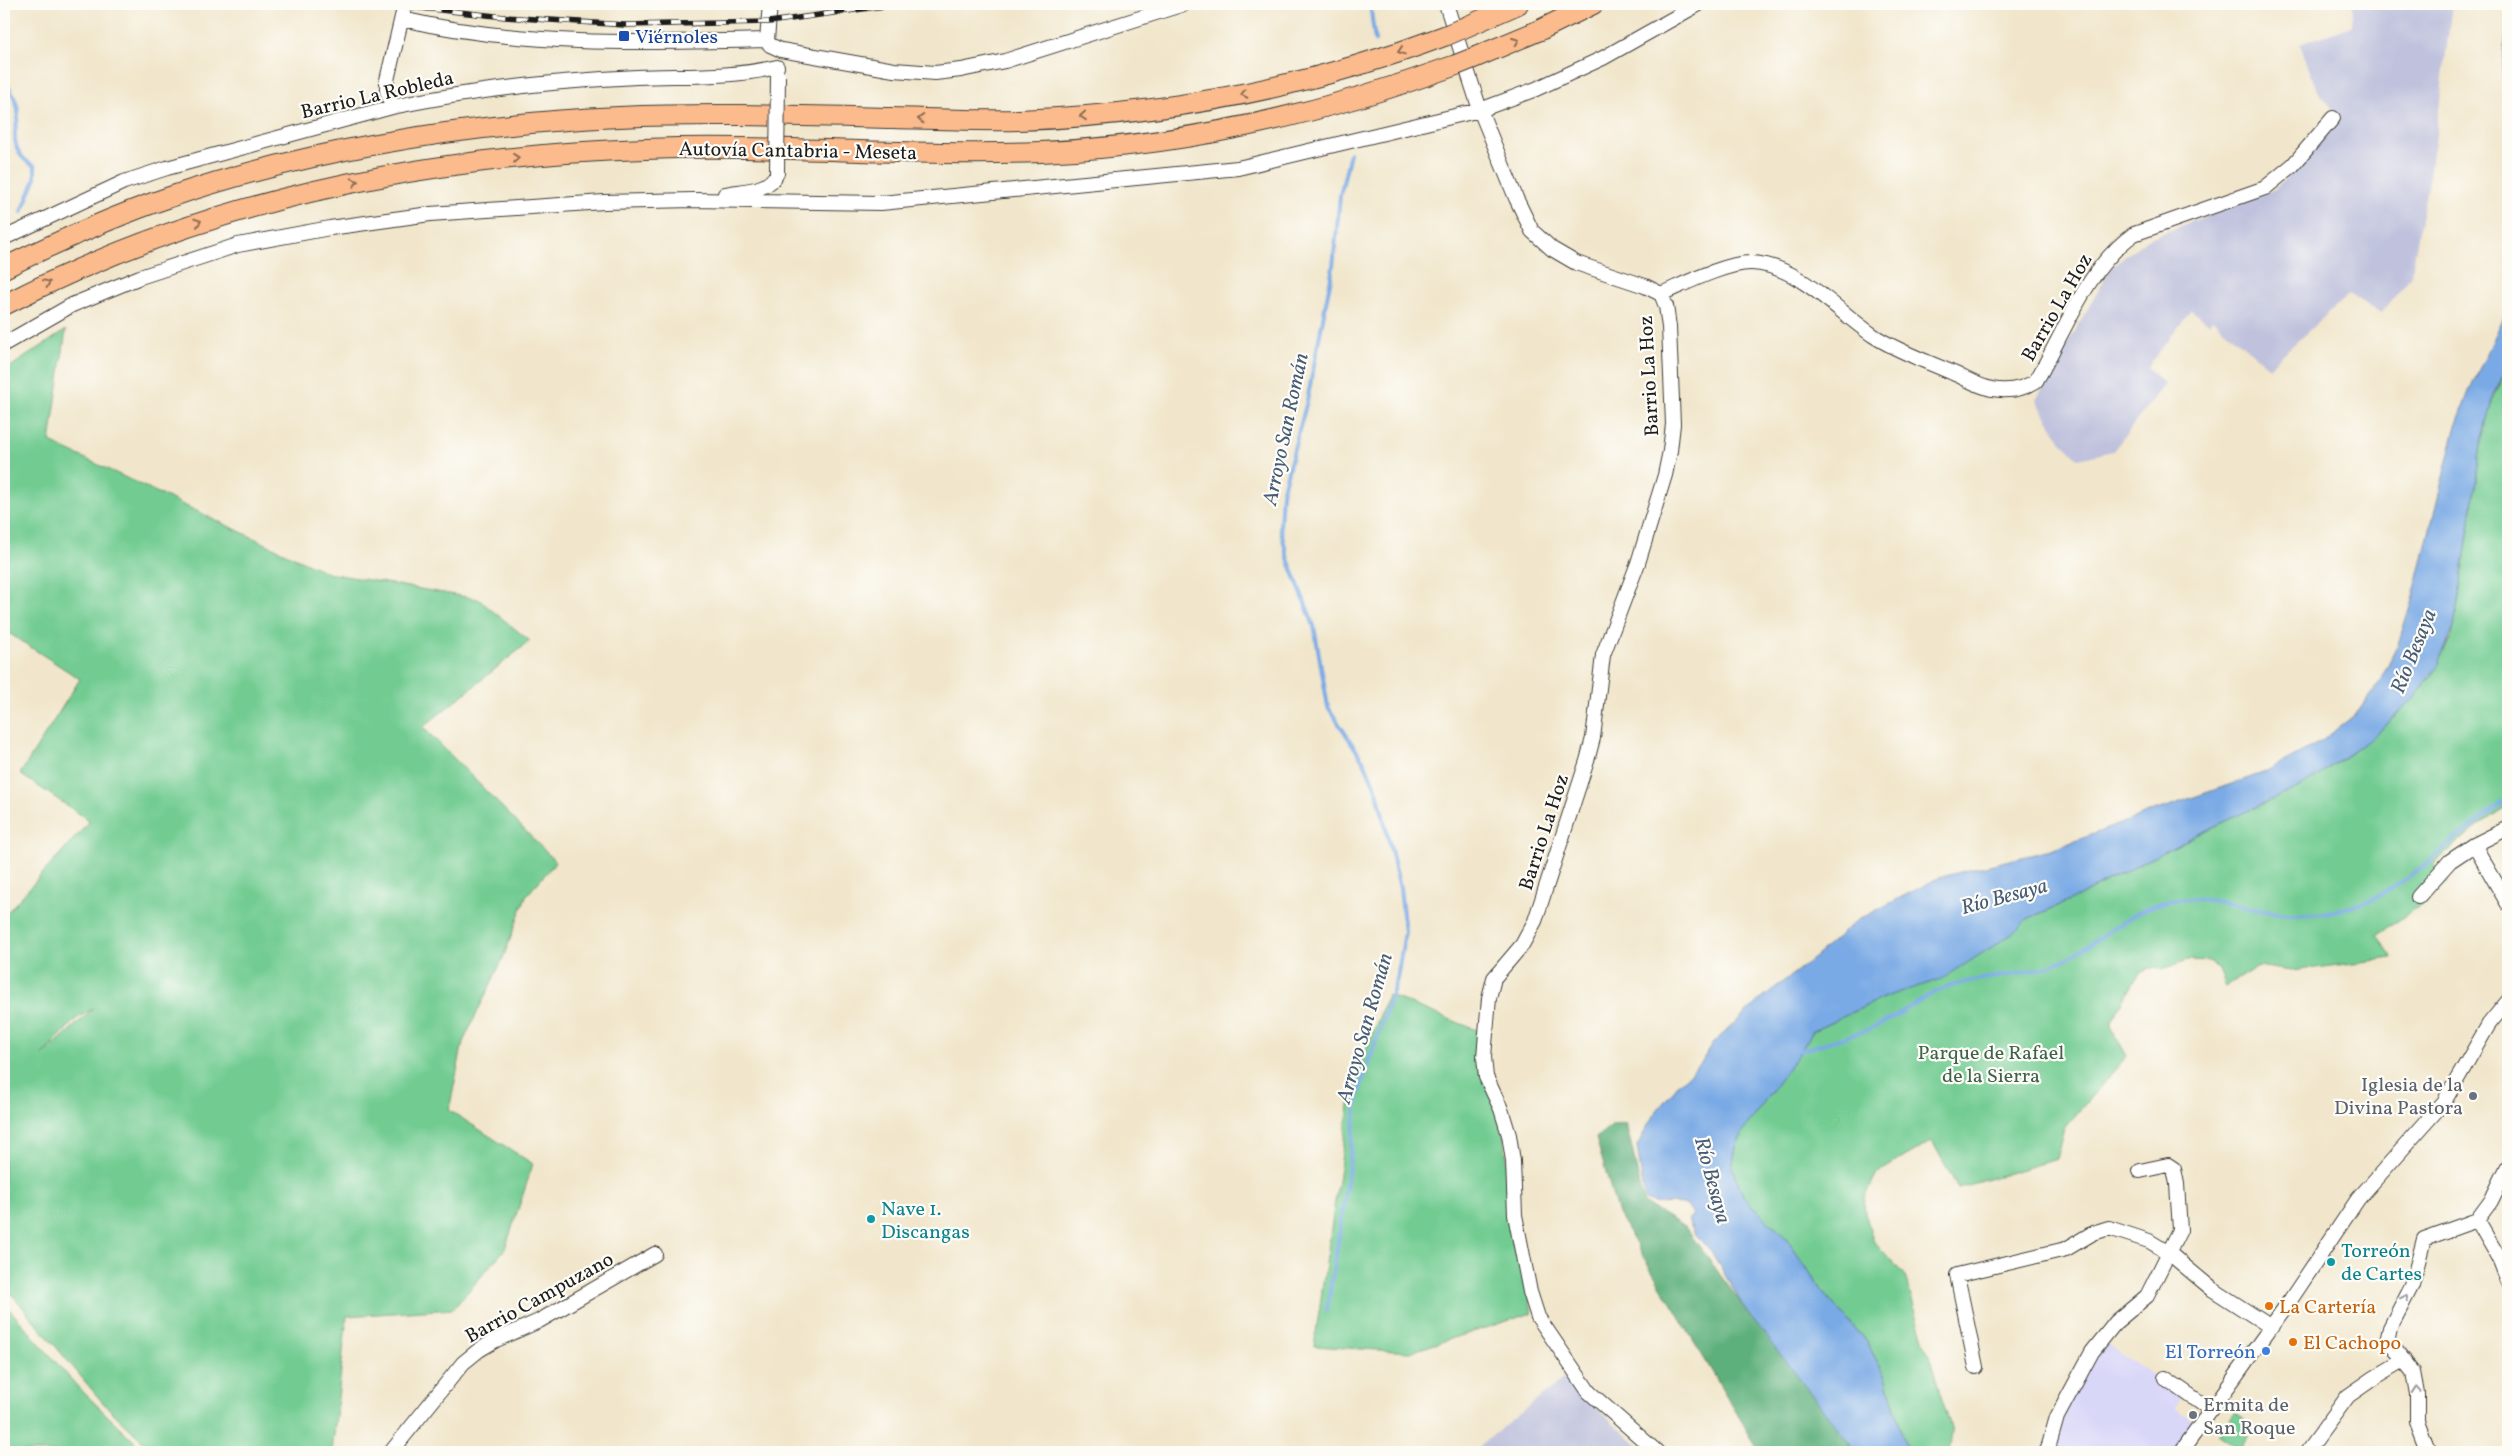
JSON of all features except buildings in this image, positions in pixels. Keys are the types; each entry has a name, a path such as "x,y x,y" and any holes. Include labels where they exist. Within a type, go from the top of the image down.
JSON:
{"highway":[{"name":"Autovía Cantabria - Meseta","path":"4,268 108,220 205,186 317,157 409,140 503,127 619,117 740,116 986,120 1109,114 1202,102 1352,67 1454,32 1518,4"},
{"name":"Autovía Cantabria - Meseta","path":"4,305 115,252 196,222 299,194 390,176 502,160 643,149 729,148 1004,153 1071,150 1137,144 1212,133 1295,116 1380,92 1464,62 1540,30 1593,4"}],"street":[{"path":"392,107 386,91 387,80 405,4"},
{"path":"770,4 767,40 770,45 781,50 894,70 935,73 1005,61 1184,4"},
{"name":"Barrio La Hoz","path":"1446,4 1480,110 1516,198 1532,231 1552,249 1576,263 1645,286 1660,294 1666,306 1669,327 1673,424 1666,475 1635,572 1603,655 1593,738 1578,793 1535,921 1522,945 1494,978 1489,998 1484,1067 1508,1135 1513,1161 1514,1215 1530,1292 1538,1316 1597,1400 1657,1452"},
{"path":"4,344 72,305 102,291 238,245 302,232 430,214 549,205 693,200 881,203 1238,168 1480,110 1536,89 1604,58 1699,4"},
{"path":"402,20 454,30 542,39 608,42 767,40"},
{"path":"781,50 777,71 777,173 784,201"},
{"name":"Barrio La Robleda","path":"4,238 142,176 392,107 429,99 557,83 637,77 740,75 777,71"},
{"name":"Barrio La Hoz","path":"1660,294 1708,274 1750,263 1767,267 1789,274 1805,283 1873,335 1904,353 1991,389 2025,387 2036,381 2094,276 2122,242 2134,234 2265,188 2293,165 2333,118"},
{"path":"693,200 764,187 774,181 777,173"},
{"path":"2418,897 2450,861 2474,845 2508,828"},
{"path":"2474,845 2508,904"},
{"path":"2181,1452 2271,1327 2346,1215 2375,1177 2444,1102 2489,1024 2508,1001"},
{"path":"2047,1452 2057,1417 2092,1352 2116,1322 2147,1296 2180,1230 2177,1184 2174,1169 2168,1164 2140,1171"},
{"path":"2429,1452 2417,1421 2413,1372 2389,1342 2389,1330 2412,1285 2424,1239 2477,1220 2491,1201 2508,1166"},
{"path":"2477,1220 2499,1258 2508,1281"},
{"path":"1976,1367 1957,1275 2066,1249 2092,1233 2109,1228 2149,1241 2169,1253 2212,1289 2271,1327"},
{"name":"Barrio Campuzano","path":"391,1452 463,1363 479,1350 496,1340 539,1321 656,1254"},
{"path":"2307,1452 2348,1396 2404,1360"},
{"path":"2165,1378 2212,1410"}],"shaded area":[{"path":"2353,4 2452,4 2435,142 2411,276 2381,314 2349,294 2269,367 2212,319 2209,323 2191,310 2147,368 2165,384 2113,451 2079,459 2062,442 2036,400 2111,268 2147,239 2275,189 2285,179 2340,118 2316,88 2300,44 2352,26"},
{"path":"2104,1342 2183,1396 2175,1407 2195,1422 2173,1452 2050,1452 2062,1414"},
{"path":"1565,1378 1645,1452 1472,1452"}],"green space":[{"path":"813,4 855,4 811,10"},
{"path":"66,330 50,442 328,573 478,599 530,641 423,727 556,862 526,896 504,956 463,1042 449,1110 533,1164 505,1249 453,1309 347,1316 332,1452 154,1452 104,1404 4,1285 4,916 90,821 20,774 80,679 4,630 4,371","holes":["94,1008 43,1055 76,1019"]},
{"name":"Parque de Rafael de la Sierra","path":"2508,366 2508,805 2475,828 2433,864 2449,881 2424,903 2377,935 2393,958 2291,971 2258,966 2226,986 2218,968 2208,961 2187,960 2163,969 2149,968 2140,972 2111,1022 2111,1028 2127,1056 2065,1127 2057,1159 1958,1188 1932,1141 1877,1173 1865,1197 1864,1209 1873,1240 1905,1276 1952,1432 1949,1452 1907,1452 1886,1377 1864,1338 1825,1295 1786,1238 1744,1198 1732,1168 1736,1147 1748,1121 1798,1055 1813,1031 1885,997 1910,988 2012,934 2027,919 2067,902 2212,827 2302,786 2351,753 2397,715 2432,676 2451,637 2459,598 2482,438 2490,407"},
{"path":"1388,995 1482,1032 1502,1127 1532,1313 1410,1352 1314,1346 1349,1105 1361,1062"},
{"path":"1625,1124 1644,1203 1685,1227 1743,1306 1842,1432 1854,1452 1760,1452 1618,1214 1596,1138 1613,1125"},
{"path":"4,1303 76,1385 145,1452 4,1452"},
{"path":"2235,1412 2254,1426 2238,1449 2218,1435"}],"water":[{"path":"2508,17 2508,107 2502,69"},
{"name":"Río Besaya","path":"2508,308 2508,364 2492,400 2482,438 2455,622 2439,664 2413,699 2369,740 2302,786 2212,827 2067,902 2027,919 2012,934 1942,979 1885,997 1813,1031 1745,1128 1736,1147 1732,1168 1744,1198 1786,1238 1825,1295 1864,1338 1886,1377 1907,1452 1856,1452 1743,1306 1711,1251 1695,1235 1688,1220 1693,1214 1687,1205 1656,1203 1645,1200 1637,1146 1654,1114 1679,1084 1701,1063 1712,1044 1763,997 1814,958 1856,921 1940,877 2051,850 2263,773 2322,741 2357,713 2379,683 2398,644 2414,593 2455,429 2468,394"}],"waterway":[{"name":"Arroyo San Román","path":"1370,4 1375,41"},
{"path":"4,80 14,97 18,111 15,132 17,148 22,157 35,166 35,179 22,212"},
{"name":"Arroyo San Román","path":"1327,1310 1345,1197 1358,1094 1397,979 1405,932 1400,888 1377,791 1364,762 1328,707 1314,626 1288,559 1280,527 1282,493 1307,401 1333,267 1340,196 1350,153"},
{"path":"1796,1048 1800,1051 1875,1027 1931,995 1951,986 1964,982 2018,974 2057,963 2084,949 2134,915 2162,903 2178,900 2210,900 2257,910 2289,914 2325,913 2356,905 2384,893 2408,877 2480,819 2508,800"}],"railway":[{"path":"385,4 505,17 625,25 769,22 898,4"}],"place":[{"name":"Viérnoles","path":"624,36"},
{"name":"Iglesia de la Divina Pastora","path":"2473,1096"},
{"name":"Nave 1. Discangas","path":"871,1219"},
{"name":"Torreón de Cartes","path":"2331,1262"},
{"name":"La Cartería","path":"2269,1306"},
{"name":"El Cachopo","path":"2293,1342"},
{"name":"El Torreón","path":"2266,1351"},
{"name":"Ermita de San Roque","path":"2193,1415"}]}
